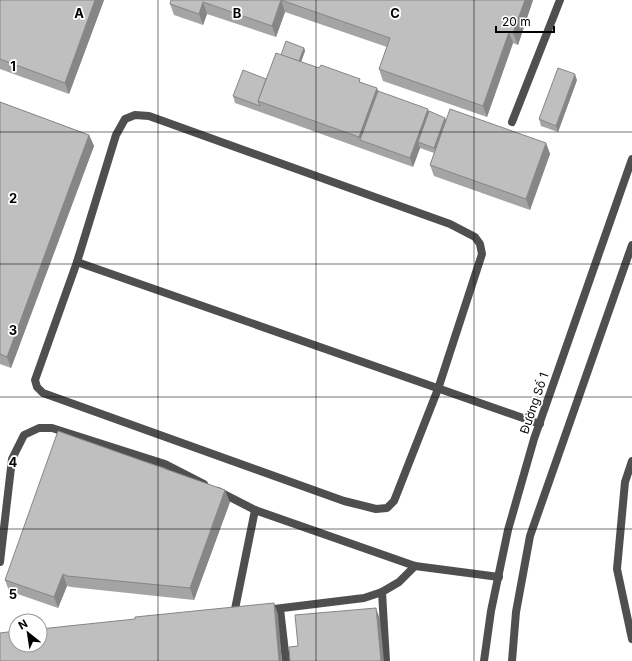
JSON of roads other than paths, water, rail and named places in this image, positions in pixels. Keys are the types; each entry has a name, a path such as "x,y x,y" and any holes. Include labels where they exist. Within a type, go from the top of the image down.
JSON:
{"street":[{"path":"512,122 560,0"},
{"path":"135,115 149,116 450,224 475,237 480,244 482,254 438,389 394,501 387,508 376,509 336,498 43,393 37,388 35,380 77,262 116,135 125,119 135,115"},
{"name":"Đường Số 1","path":"484,661 491,611 508,530 540,424 632,158"},
{"path":"512,661 516,612 530,536 632,245"},
{"path":"77,262 540,424"},
{"path":"0,562 12,459 24,435 39,428 52,428 165,464 255,510 415,566 499,577"},
{"path":"632,461 625,482 617,569 632,639"},
{"path":"234,614 255,510"},
{"path":"257,612 364,598 382,592 398,582 415,566"},
{"path":"382,592 386,661"},
{"path":"280,609 286,661"}]}
